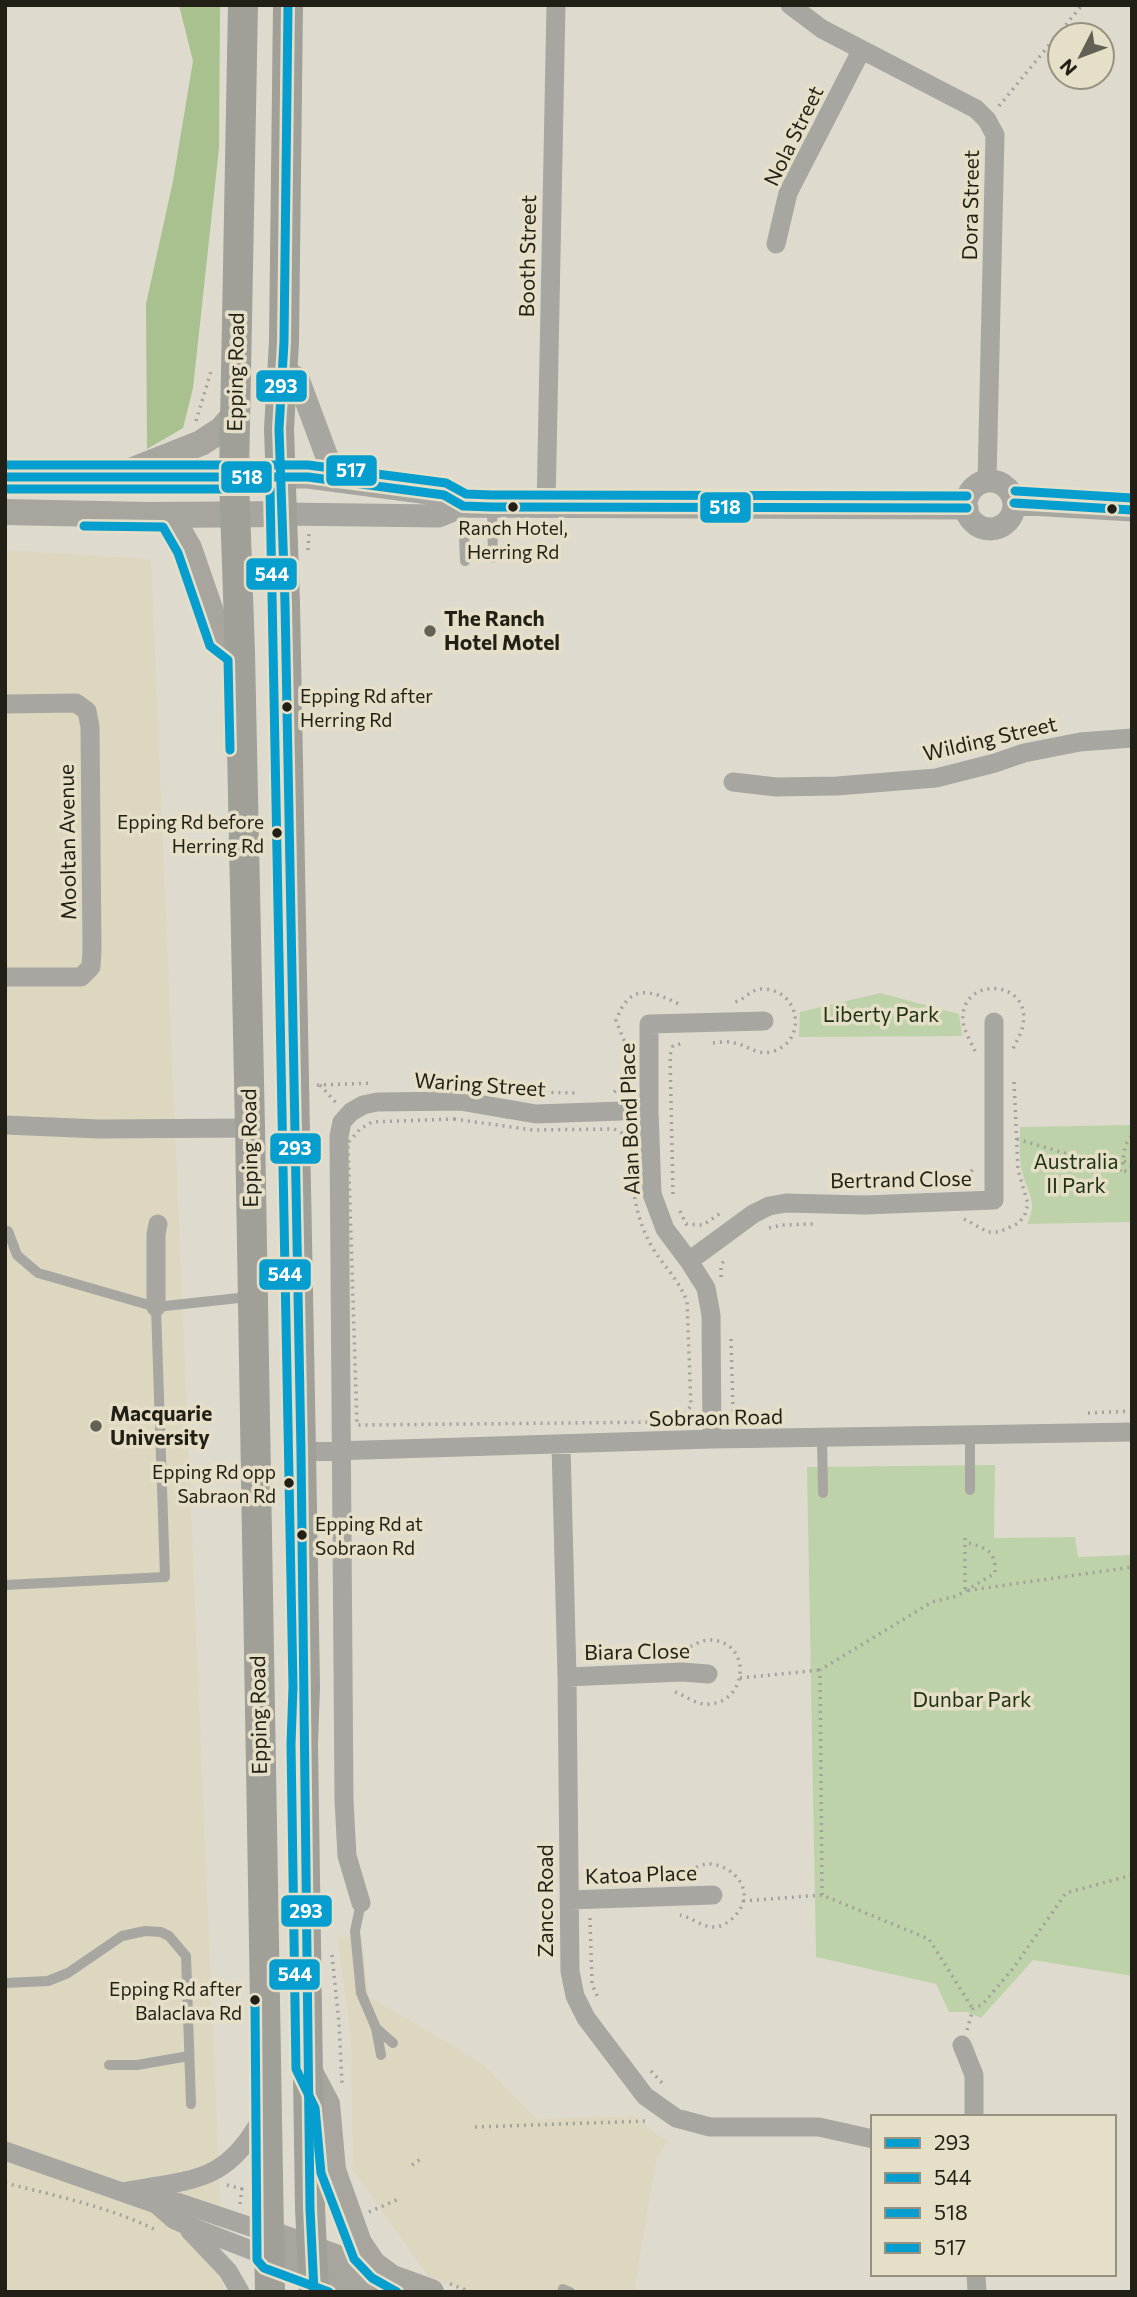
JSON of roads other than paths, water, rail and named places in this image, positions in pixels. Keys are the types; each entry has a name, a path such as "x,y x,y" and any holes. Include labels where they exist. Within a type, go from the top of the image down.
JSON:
{"main road":[{"name":"Epping Road","path":"243,5 234,477 250,1128 262,1879 269,2105 270,2292"},
{"name":"Epping Road","path":"288,5 283,369 279,429 301,1452 308,2068 314,2272"},
{"path":"118,477 141,465 201,443 221,430 235,414"},
{"path":"5,477 282,477"},
{"path":"5,512 281,514"},
{"path":"170,515 189,548 221,641 240,653"},
{"path":"308,2068 327,2104 333,2171 359,2243 373,2264 392,2278"},
{"path":"269,2245 314,2272 365,2292"},
{"path":"314,2272 392,2278 431,2292"}],"street":[{"name":"Booth Street","path":"546,508 556,5"},
{"name":"Dora Street","path":"790,5 822,29 861,51 976,109 987,120 995,135 987,481"},
{"name":"Nola Street","path":"776,244 788,193 861,51"},
{"path":"283,369 298,379 336,481"},
{"path":"282,477 309,477 443,495 463,506"},
{"path":"987,481 1002,484 1014,503 1010,519 997,528 981,527 969,516 967,508 967,501 974,488 987,481"},
{"path":"1014,503 1132,510"},
{"path":"281,514 439,516 463,506 967,508"},
{"name":"Mooltan Avenue","path":"5,705 76,703 87,711 90,727 92,949 91,967 81,977 5,977"},
{"name":"Wilding Street","path":"733,782 776,787 838,786 936,778 1024,753 1080,741 1132,738"},
{"name":"Alan Bond Place","path":"712,1439 711,1315 706,1288 665,1229 652,1194 649,1024 764,1021"},
{"name":"Bertrand Close","path":"689,1261 753,1214 769,1206 786,1203 865,1205 994,1200 994,1022"},
{"name":"Waring Street","path":"361,1903 347,1856 344,1800 339,1136 342,1122 351,1112 363,1105 377,1102 460,1101 536,1114 649,1110"},
{"path":"5,1125 99,1129 250,1128"},
{"path":"156,1307 158,1224"},
{"name":"Sobraon Road","path":"301,1452 561,1446 712,1439 1132,1432"},
{"name":"Zanco Road","path":"561,1446 570,1971 575,1996 586,2018 645,2096 676,2118 710,2127 819,2127 871,2139"},
{"name":"Biara Close","path":"567,1676 682,1672 708,1674"},
{"name":"Katoa Place","path":"569,1900 713,1895"},
{"path":"961,2045 974,2075 974,2115"},
{"path":"122,2192 192,2180 213,2173 232,2160 244,2147 269,2105"},
{"path":"5,2151 156,2204 173,2219 184,2224 269,2245"},
{"path":"156,2204 177,2202 269,2245"},
{"path":"184,2224 219,2261 240,2292"}],"lane":[{"path":"463,506 465,561"},
{"path":"492,507 493,558"},
{"path":"8,1230 16,1255 38,1273 156,1307 253,1296"},
{"path":"5,1585 165,1577 156,1307"},
{"path":"970,1435 970,1490"},
{"path":"822,1438 823,1493"},
{"path":"361,1903 355,1931 361,1993 376,2028 381,2055"},
{"path":"5,1983 48,1981 68,1973 122,1936 145,1931 161,1932 178,1945 186,1956 191,2104"},
{"path":"376,2028 393,2043"},
{"path":"109,2065 137,2065 189,2056"}],"place":[{"name":"Ranch Hotel, Herring Rd","path":"513,507"},
{"name":"The Ranch Hotel Motel","path":"430,631"},
{"name":"Epping Rd after Herring Rd","path":"287,707"},
{"name":"Epping Rd before Herring Rd","path":"277,833"},
{"name":"Macquarie University","path":"96,1426"},
{"name":"Epping Rd opp Sabraon Rd","path":"289,1483"},
{"name":"Epping Rd at Sobraon Rd","path":"302,1535"},
{"name":"Epping Rd after Balaclava Rd","path":"255,2000"}],"park label":[{"name":"Liberty Park","path":"881,1015"},
{"name":"Australia II Park","path":"1076,1174"},
{"name":"Dunbar Park","path":"972,1700"}]}
